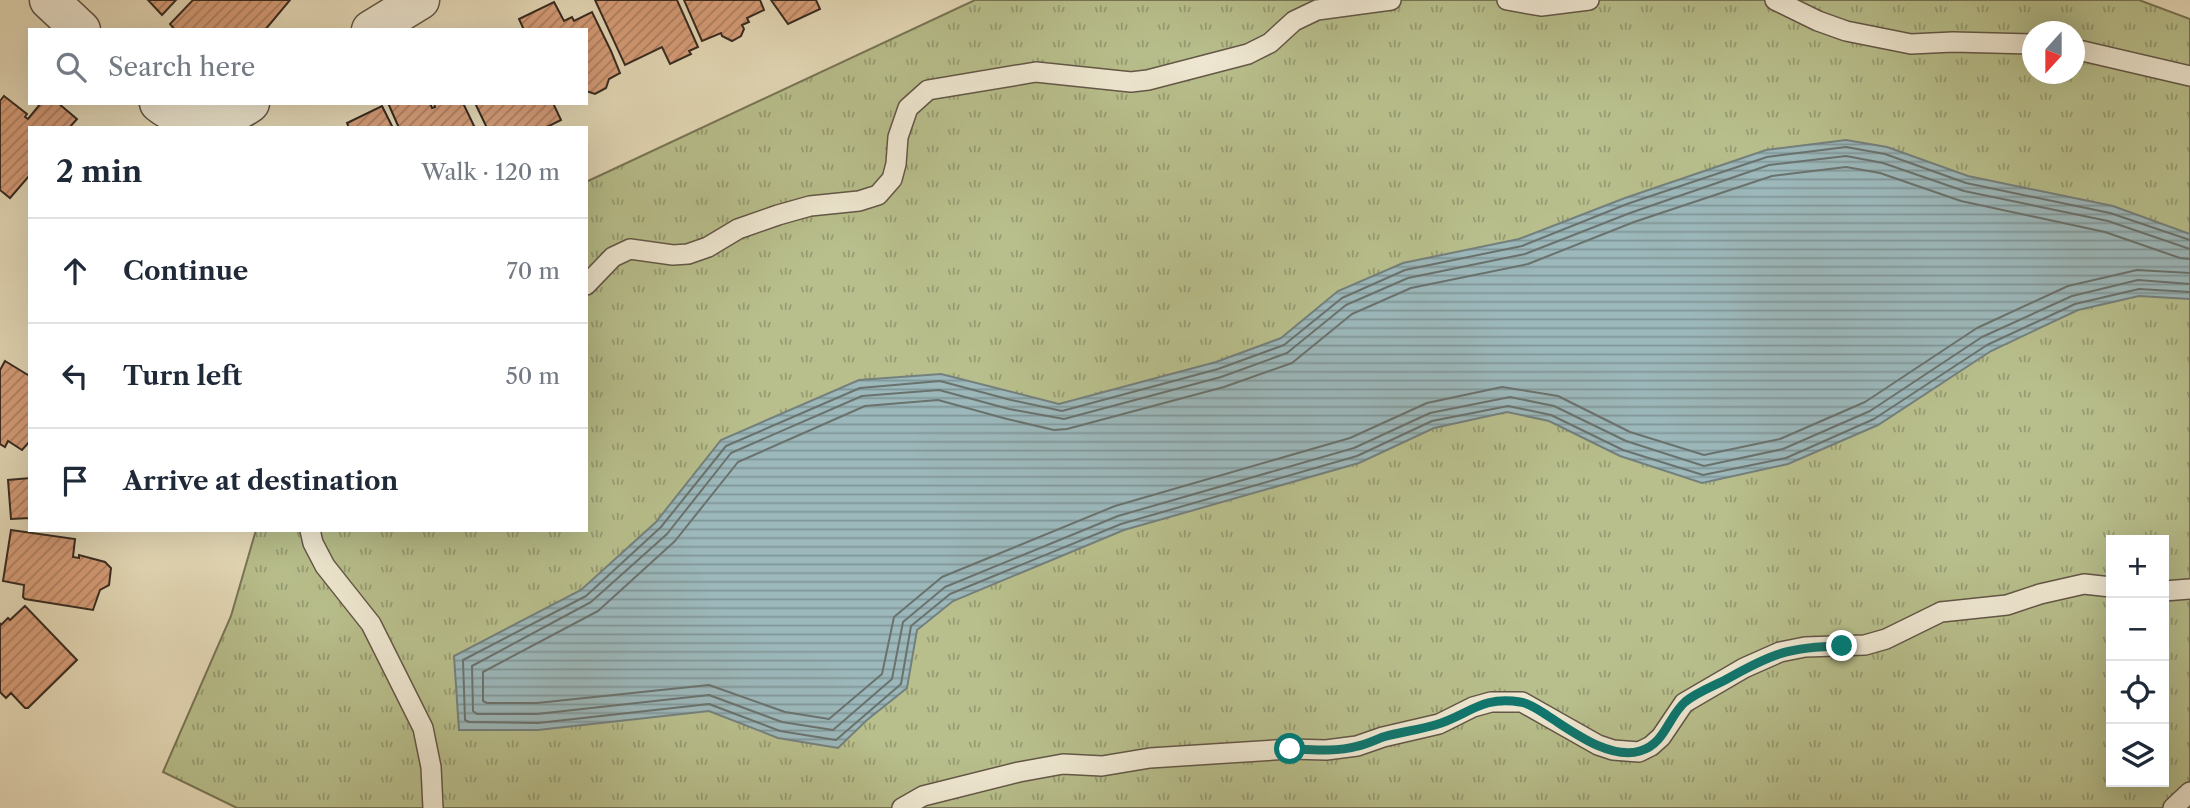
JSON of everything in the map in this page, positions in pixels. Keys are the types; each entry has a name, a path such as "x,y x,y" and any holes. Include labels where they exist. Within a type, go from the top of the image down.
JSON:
{"street":[{"path":"50,0 79,28"},
{"path":"374,28 420,0"},
{"path":"162,105 191,118 211,119 237,113 247,105"}],"lane":[{"path":"588,283 613,257 630,249 673,255 688,254 708,247 738,229 778,215 810,206 859,201 878,195 892,179 898,137 908,108 928,90 1036,72 1131,82 1148,80 1248,54 1270,43 1294,21 1317,10 1391,0"},
{"path":"1507,0 1541,6 1589,0"},
{"path":"1775,0 1846,32 1911,44 2022,44"},
{"path":"2085,51 2190,76"},
{"path":"310,532 325,566 372,624 423,728 431,767 433,808"},
{"path":"902,808 923,796 1063,764 1120,765 1150,758 1290,749 1326,750 1357,746 1438,724 1490,702 1522,702 1598,745 1613,750 1639,752 1661,737 1684,703 1744,668 1780,652 1805,647 1865,645 1886,639 1941,612 2007,605 2084,584 2106,586"},
{"path":"2169,591 2190,589"},
{"path":"2173,808 2190,792"}],"green space":[{"path":"975,0 2139,0 2190,19 2190,808 237,808 163,772 231,616 255,532 588,532 588,181"}],"water":[{"path":"1846,140 1887,147 1968,176 2113,206 2190,234 2190,299 2139,296 2078,310 1991,351 1878,425 1788,464 1702,483 1620,456 1549,421 1507,412 1434,428 1359,463 1124,530 953,601 917,630 907,688 838,748 778,738 709,711 538,730 459,730 454,656 581,590 656,522 721,440 859,380 941,374 1059,404 1216,362 1281,338 1338,291 1403,263 1519,239 1625,198 1766,150"}],"building":[{"path":"148,0 176,0 162,15"},
{"path":"193,0 290,0 267,28 173,28 170,24"},
{"path":"595,0 677,0 698,47 689,51 691,54 670,64 662,47 625,65"},
{"path":"684,0 760,0 764,10 747,18 749,22 742,25 744,29 741,36 732,41 721,33 702,41"},
{"path":"771,0 816,0 820,9 788,24"},
{"path":"554,2 564,21 572,17 574,21 592,12 620,73 609,79 606,88 595,94 588,92 588,28 523,28 519,19"},
{"path":"4,96 27,114 25,117 28,119 39,105 60,105 77,119 71,126 28,126 28,177 10,198 0,190 0,101"},
{"path":"389,105 431,105 432,108 434,105 464,105 474,126 398,126"},
{"path":"476,105 554,105 561,120 549,126 486,126"},
{"path":"382,106 392,126 348,126 347,123"},
{"path":"5,361 28,375 28,443 22,450 8,441 5,447 0,444 0,370"},
{"path":"28,478 28,518 11,519 8,480"},
{"path":"11,530 75,539 73,557 79,558 79,555 105,562 111,568 109,585 100,590 93,610 25,599 24,585 3,581"},
{"path":"25,606 77,660 28,708 11,693 6,698 0,692 0,623 1,625 8,618 10,620"}],"route":[{"path":"1290,749 1326,750 1357,746 1438,724 1473,707 1506,701 1522,702 1598,745 1613,750 1639,752 1661,737 1684,703 1744,668 1780,652 1805,647 1842,646"}]}
